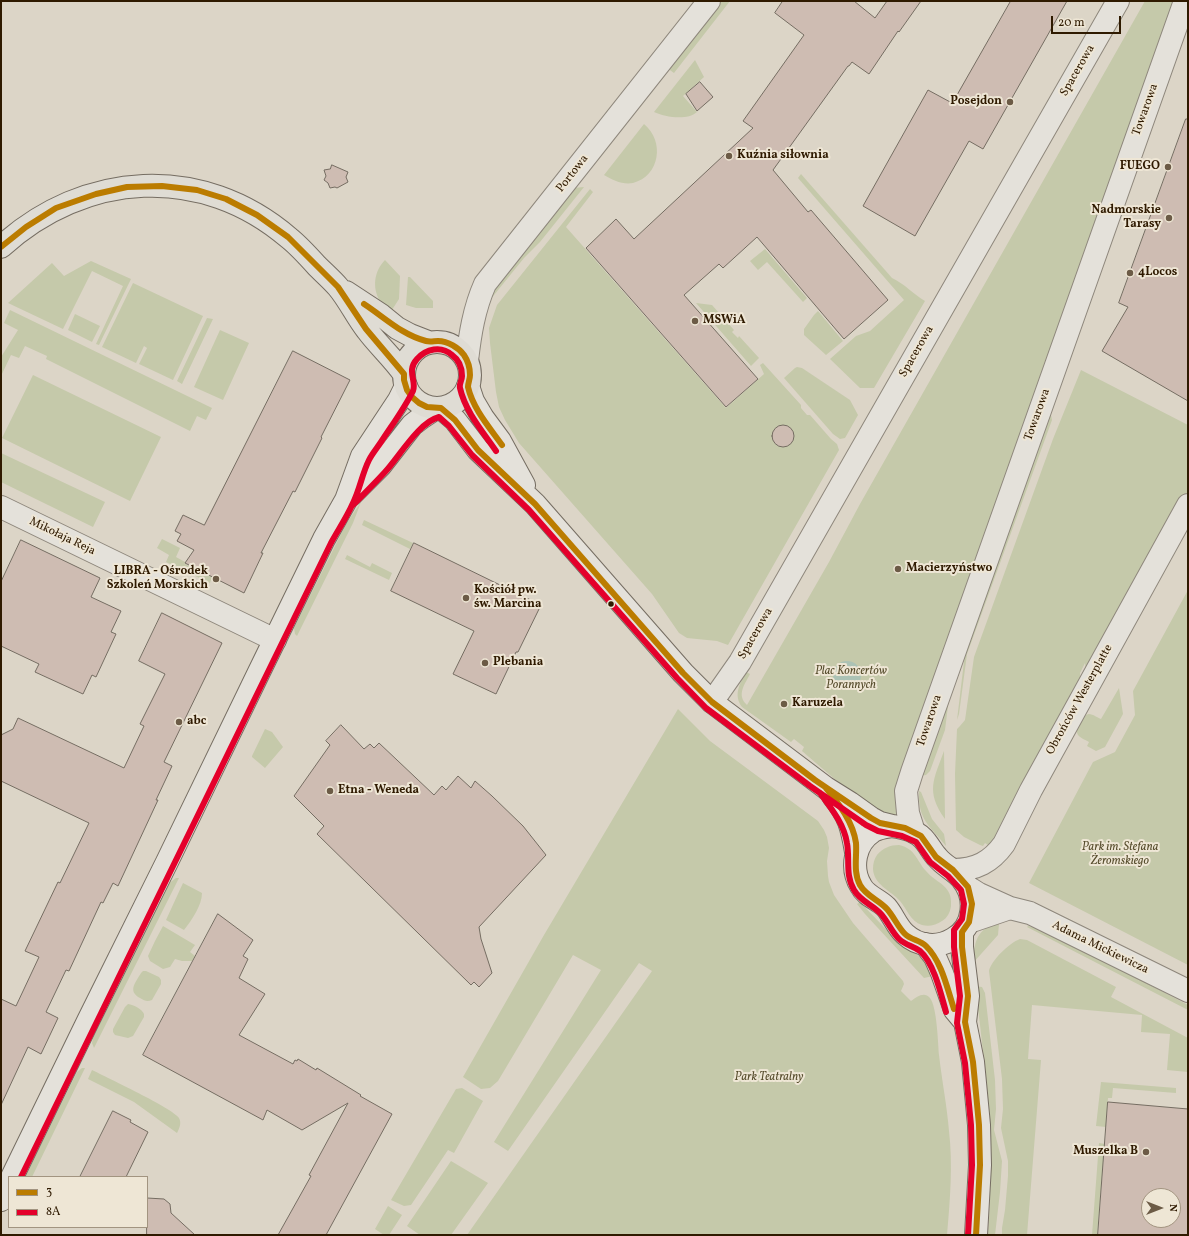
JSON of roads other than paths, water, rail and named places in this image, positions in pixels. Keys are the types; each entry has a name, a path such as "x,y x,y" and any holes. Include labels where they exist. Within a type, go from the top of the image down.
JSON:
{"main road":[{"path":"1,247 26,227 56,208 88,196 115,189 151,186 174,186 202,191 226,199 257,215 288,237 338,287 366,329 398,366 405,380 409,394 416,400 427,407 438,408 449,406 462,397 468,386 470,376 469,365 460,351 451,344 440,341 428,342 417,348 409,356 404,368 405,380"},
{"path":"338,287 381,315 397,328 428,342"}],"street":[{"name":"Portowa","path":"467,360 474,316 485,284 709,1"},
{"name":"Spacerowa","path":"712,702 742,658 1118,1"},
{"name":"Towarowa","path":"914,832 908,813 906,791 912,772 1184,1"},
{"path":"12,1176 324,539 346,500 362,456 399,400 405,380"},
{"path":"468,386 473,401 483,418 500,441 535,504"},
{"path":"346,500 380,466 412,425 438,408 455,420 478,450 535,504 683,673 712,702 826,788 871,818 880,823 905,828 921,836 936,857 962,879 968,887 972,904 965,927 962,947 968,996 965,1022 973,1062 979,1125 980,1165 976,1235"},
{"name":"Obrońców Westerplatte","path":"953,870 963,870 985,863 1004,844 1042,770 1188,505"},
{"name":"Mikołaja Reja","path":"1,507 275,640"},
{"path":"826,788 838,802 848,819 853,833 856,852 856,872 861,886 870,897 883,905 889,911 905,934 917,942 936,945 947,943 957,937 965,927 1010,908"},
{"path":"856,852 866,836 873,831 892,826"},
{"name":"Adama Mickiewicza","path":"968,887 979,894 1010,908 1030,913 1188,991"},
{"path":"925,944 935,957 955,1010 965,1022"},
{"path":"1,1200 8,1186"}],"place":[{"name":"Posejdon","path":"1010,102"},
{"name":"Kuźnia siłownia","path":"729,156"},
{"name":"FUEGO","path":"1168,167"},
{"name":"Nadmorskie Tarasy","path":"1169,218"},
{"name":"4Locos","path":"1130,273"},
{"name":"MSWiA","path":"695,321"},
{"name":"Macierzyństwo","path":"898,569"},
{"name":"LIBRA - Ośrodek Szkoleń Morskich","path":"216,579"},
{"name":"Kościół pw. św. Marcina","path":"466,598"},
{"name":"Plebania","path":"485,663"},
{"name":"Karuzela","path":"784,704"},
{"name":"abc","path":"179,722"},
{"name":"Etna - Weneda","path":"330,791"},
{"name":"Muszelka B","path":"1146,1152"}],"park label":[{"name":"Plac Koncertów Porannych","path":"851,679"},
{"name":"Park im. Stefana Żeromskiego","path":"1120,855"},
{"name":"Park Teatralny","path":"769,1078"}]}
